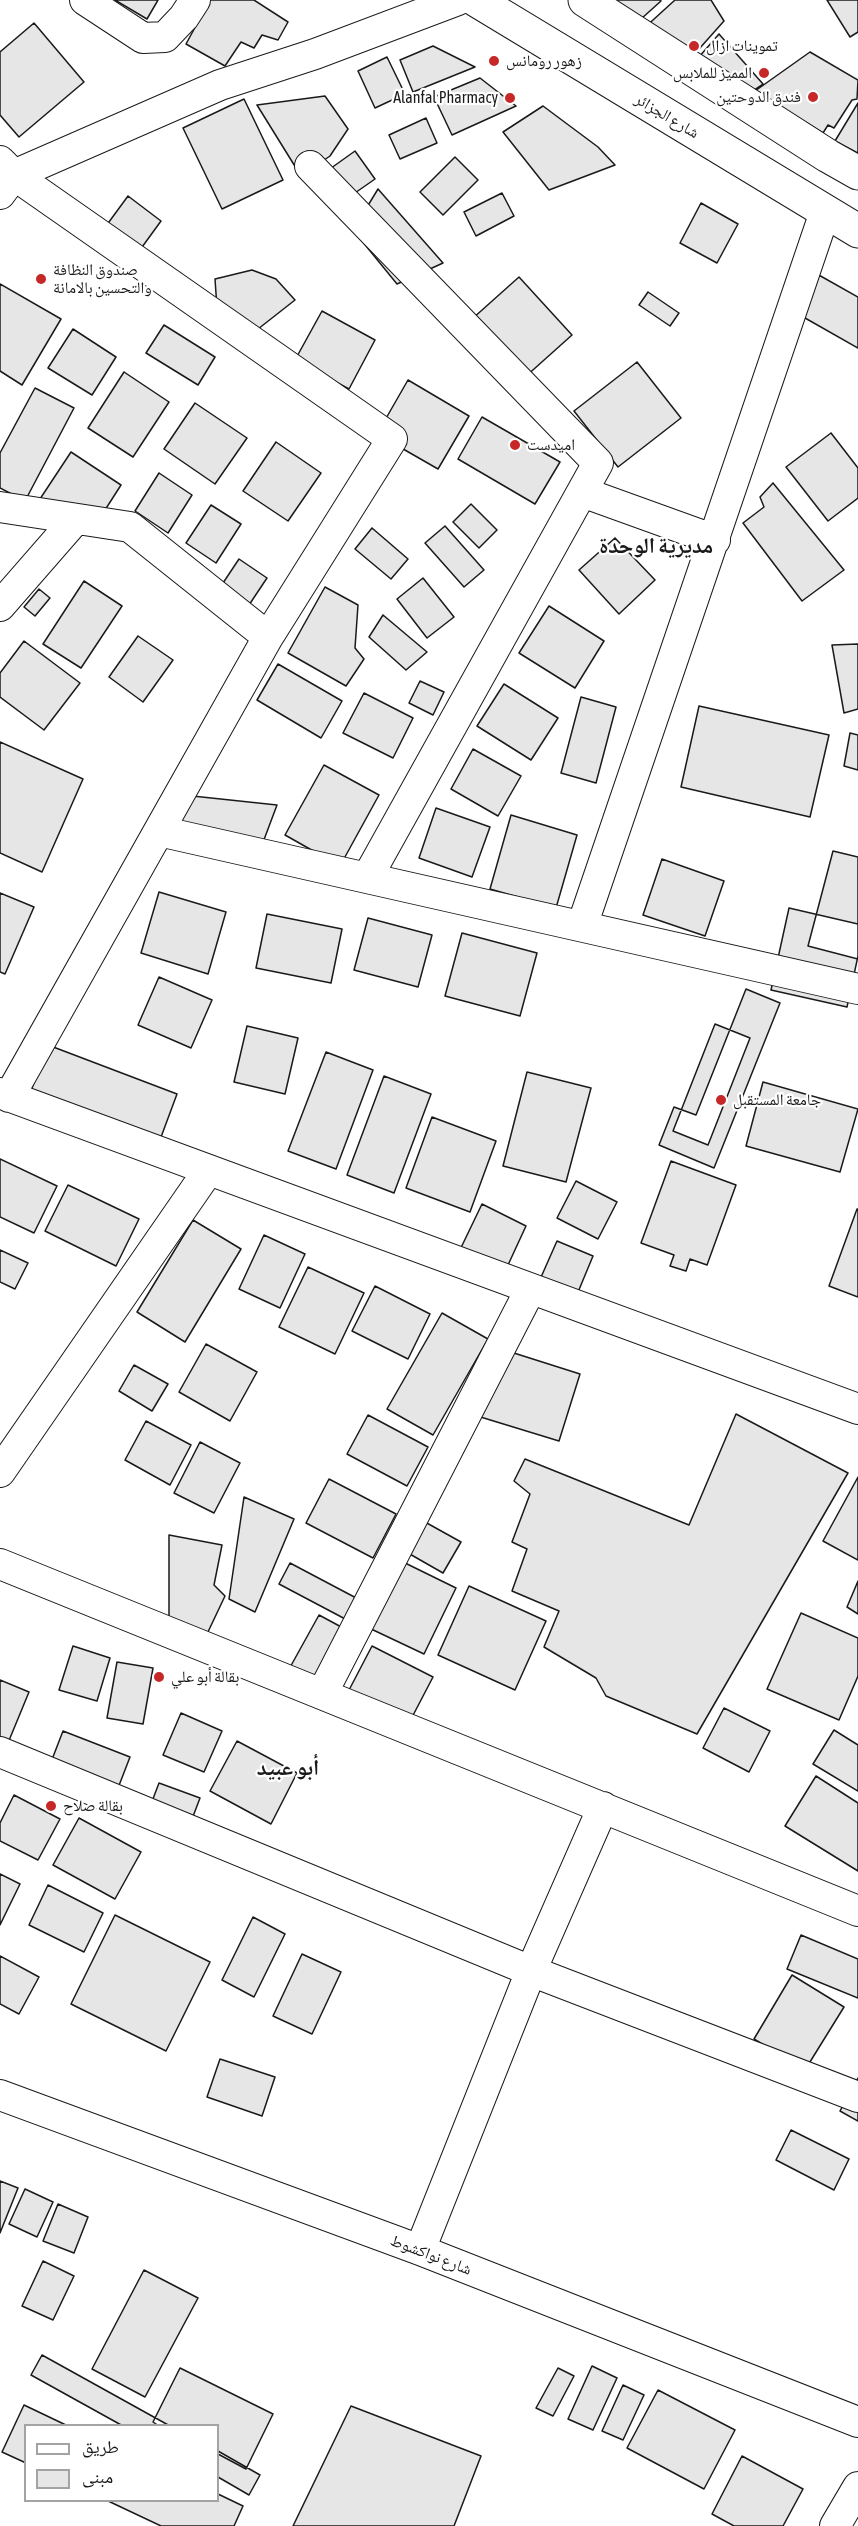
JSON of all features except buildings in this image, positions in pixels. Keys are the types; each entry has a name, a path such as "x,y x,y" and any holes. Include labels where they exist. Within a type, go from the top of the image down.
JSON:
{"main road":[{"name":"شارع الجزائر","path":"476,0 858,231"},
{"path":"585,0 858,173"},
{"path":"825,212 828,156"}],"street":[{"path":"86,0 143,38 165,37 184,17 195,0"},
{"path":"5,177 220,85 315,54 458,0"},
{"path":"310,166 598,463 367,878"},
{"path":"5,177 392,439 268,637 159,831 4,1095 858,1409"},
{"path":"582,926 825,212"},
{"path":"582,492 715,540"},
{"path":"0,507 130,527 268,637"},
{"path":"0,606 75,520"},
{"path":"159,831 858,988"},
{"path":"0,1472 208,1171"},
{"path":"322,1694 530,1290"},
{"path":"0,1564 858,1911"},
{"path":"0,1752 531,1971 858,2097"},
{"path":"420,2250 531,1971 603,1807"},
{"name":"شارع نواكشوط","path":"0,2095 420,2250 858,2422"},
{"path":"835,2526 858,2487"}],"place":[{"name":"تموينات ازال","path":"694,46"},
{"name":"زهور رومانس","path":"494,61"},
{"name":"المميز للملابس","path":"764,73"},
{"name":"فندق الدوحتين","path":"813,97"},
{"name":"Alanfal Pharmacy","path":"510,98"},
{"name":"صندوق النظافة والتحسين بالامانة","path":"41,279"},
{"name":"اميدست","path":"515,445"},
{"name":"جامعة المستقبل","path":"721,1100"},
{"name":"بقالة أبو علي","path":"159,1677"},
{"name":"بقالة صلاح","path":"51,1806"}],"district":[{"name":"مديرية الوحدة","path":"656,546"},
{"name":"أبو عبيد","path":"288,1768"}]}
